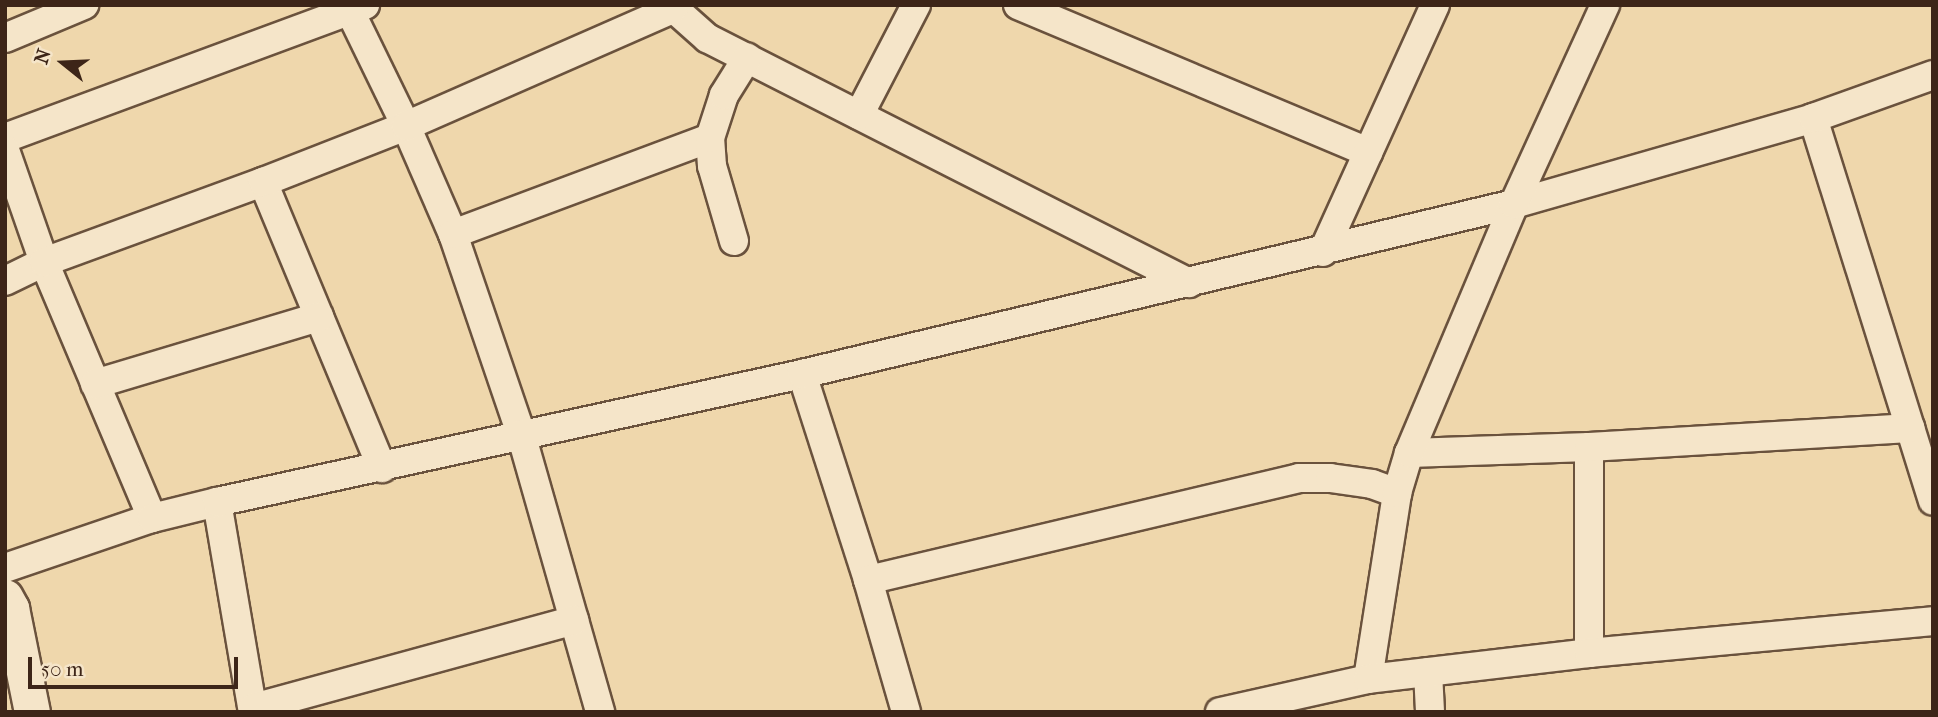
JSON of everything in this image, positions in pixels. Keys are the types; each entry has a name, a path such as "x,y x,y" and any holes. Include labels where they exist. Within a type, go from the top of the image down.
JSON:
{"street":[{"path":"5,37 84,5"},
{"path":"859,115 916,5"},
{"path":"1018,5 1368,152"},
{"path":"1323,251 1435,5"},
{"path":"1368,679 1397,493 1409,453 1514,204 1605,5"},
{"path":"5,281 44,262 263,182 406,126 671,7 707,38 1189,283"},
{"path":"5,138 354,8 453,234 521,434 600,712"},
{"path":"734,241 712,166 710,138 724,95 747,58"},
{"path":"5,568 152,518 217,502 802,374 1514,204 1813,118 1933,75"},
{"path":"1813,118 1933,501"},
{"path":"453,234 710,138"},
{"path":"5,150 44,262 152,518"},
{"path":"263,182 382,468"},
{"path":"95,384 319,317"},
{"path":"802,374 868,580 906,712"},
{"path":"1409,453 1589,447 1910,428"},
{"path":"1589,447 1589,653"},
{"path":"868,580 1299,478 1372,484 1397,493"},
{"path":"217,502 253,710 575,620"},
{"path":"5,597 10,608 32,712"},
{"path":"1220,712 1368,679 1589,653 1933,621"},
{"path":"1428,672 1430,712"}]}
